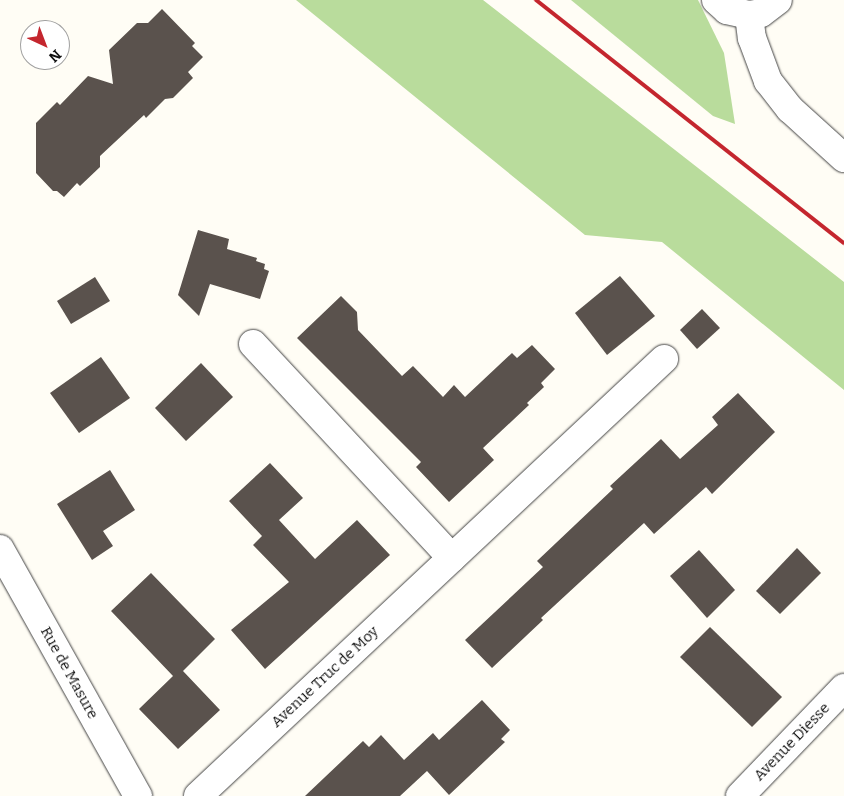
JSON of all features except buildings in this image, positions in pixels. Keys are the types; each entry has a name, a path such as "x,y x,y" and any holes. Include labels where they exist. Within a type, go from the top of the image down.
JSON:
{"street":[{"path":"716,0 727,10 749,15 761,12 778,0"},
{"path":"749,15 752,38 768,81 790,109 844,158"},
{"path":"253,344 452,558"},
{"name":"Avenue Truc de Moy","path":"198,796 664,359"},
{"name":"Rue de Masure","path":"0,549 138,796"},
{"name":"Avenue Diesse","path":"740,796 844,688"}],"green space":[{"path":"296,0 483,0 844,282 844,390 662,242 585,235"},
{"path":"571,0 698,0 724,53 735,124 713,116"}],"railway":[{"path":"536,0 844,243"}]}
